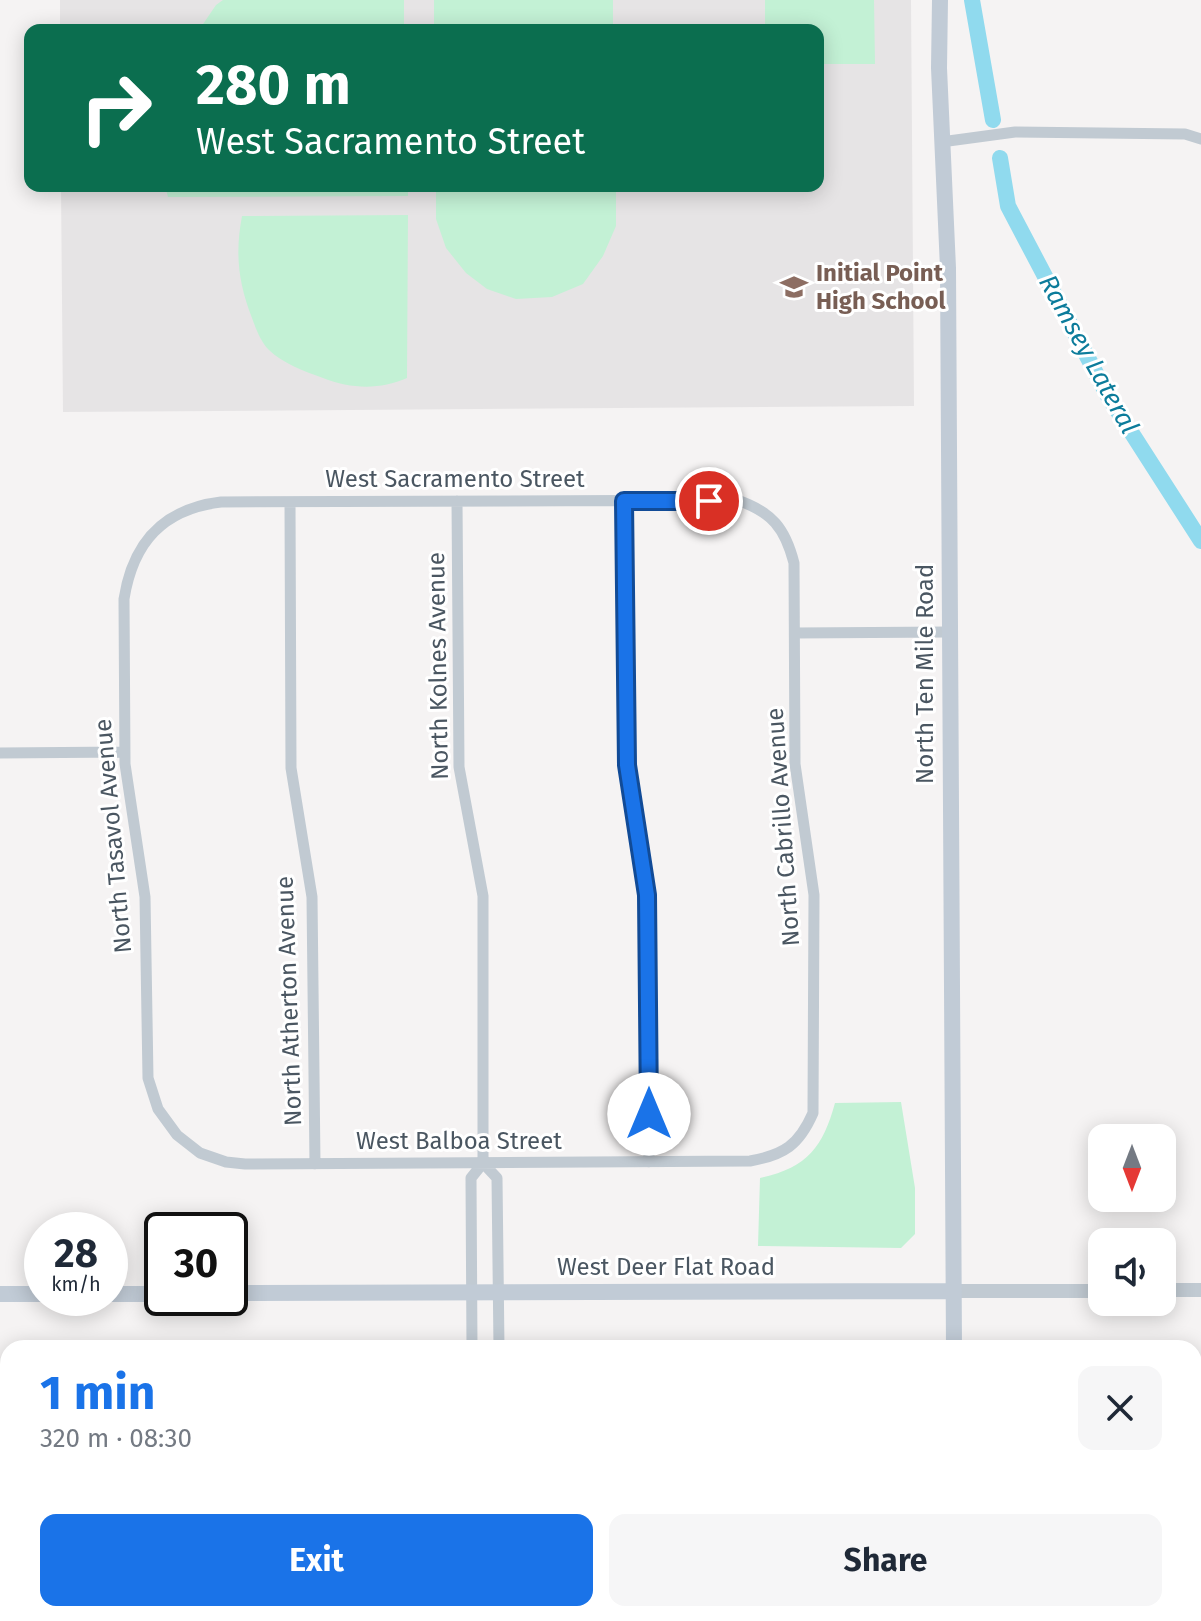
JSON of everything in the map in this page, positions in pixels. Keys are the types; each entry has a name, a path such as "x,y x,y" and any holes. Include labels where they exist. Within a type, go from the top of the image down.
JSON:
{"main road":[{"name":"North Ten Mile Road","path":"940,0 941,142 948,268 954,1340"},
{"name":"West Deer Flat Road","path":"248,1293 954,1291"},
{"path":"0,1294 24,1294"}],"street":[{"path":"941,142 1015,132 1185,134 1201,139"},
{"name":"West Sacramento Street","path":"152,532 175,515 202,505 290,502 737,500 764,512"},
{"name":"North Kolnes Avenue","path":"457,501 459,767 483,896 483,1163 471,1178 472,1340"},
{"path":"624,501 627,765 647,895 649,1162"},
{"name":"North Atherton Avenue","path":"290,502 291,768 312,897 315,1164"},
{"name":"North Cabrillo Avenue","path":"750,1161 772,1157 793,1145 813,1113 814,895 795,764 794,563 788,539 777,523 764,512"},
{"name":"North Tasavol Avenue","path":"152,532 141,545 128,574 124,599 125,752 145,897 148,1078 158,1109 177,1135"},
{"path":"795,633 949,632"},
{"path":"0,753 125,752"},
{"name":"West Balboa Street","path":"177,1135 200,1153 226,1162 750,1161"},
{"name":"North Kolnes Avenue","path":"483,1163 497,1178 499,1340"},
{"path":"1176,1290 1201,1290"},
{"name":"West Deer Flat Road","path":"954,1291 1088,1291"}],"shaded area":[{"path":"60,0 911,0 914,406 63,412 61,192 824,192 824,24 60,24"}],"green space":[{"path":"223,0 404,0 404,24 203,24"},
{"path":"434,0 613,0 613,24 434,24"},
{"path":"765,0 874,0 875,64 824,64 824,24 765,24"},
{"path":"167,192 408,192 408,196 168,197"},
{"path":"436,192 616,192 616,226 603,256 583,284 552,297 516,299 487,289 466,273 446,248 436,219"},
{"path":"408,215 407,378 376,386 344,384 294,367 269,350 255,327 241,280 238,255 242,216"},
{"path":"901,1102 915,1188 915,1234 901,1248 758,1246 760,1178 790,1168 811,1153 825,1132 835,1103"}],"waterway":[{"name":"Ramsey Lateral","path":"972,0 993,120"},
{"name":"Ramsey Lateral","path":"1000,158 1008,206 1108,396 1201,541"}],"place":[{"name":"Initial Point High School","path":"794,287"}],"route":[{"path":"649,1114 647,895 627,765 624,501 709,501"}]}
